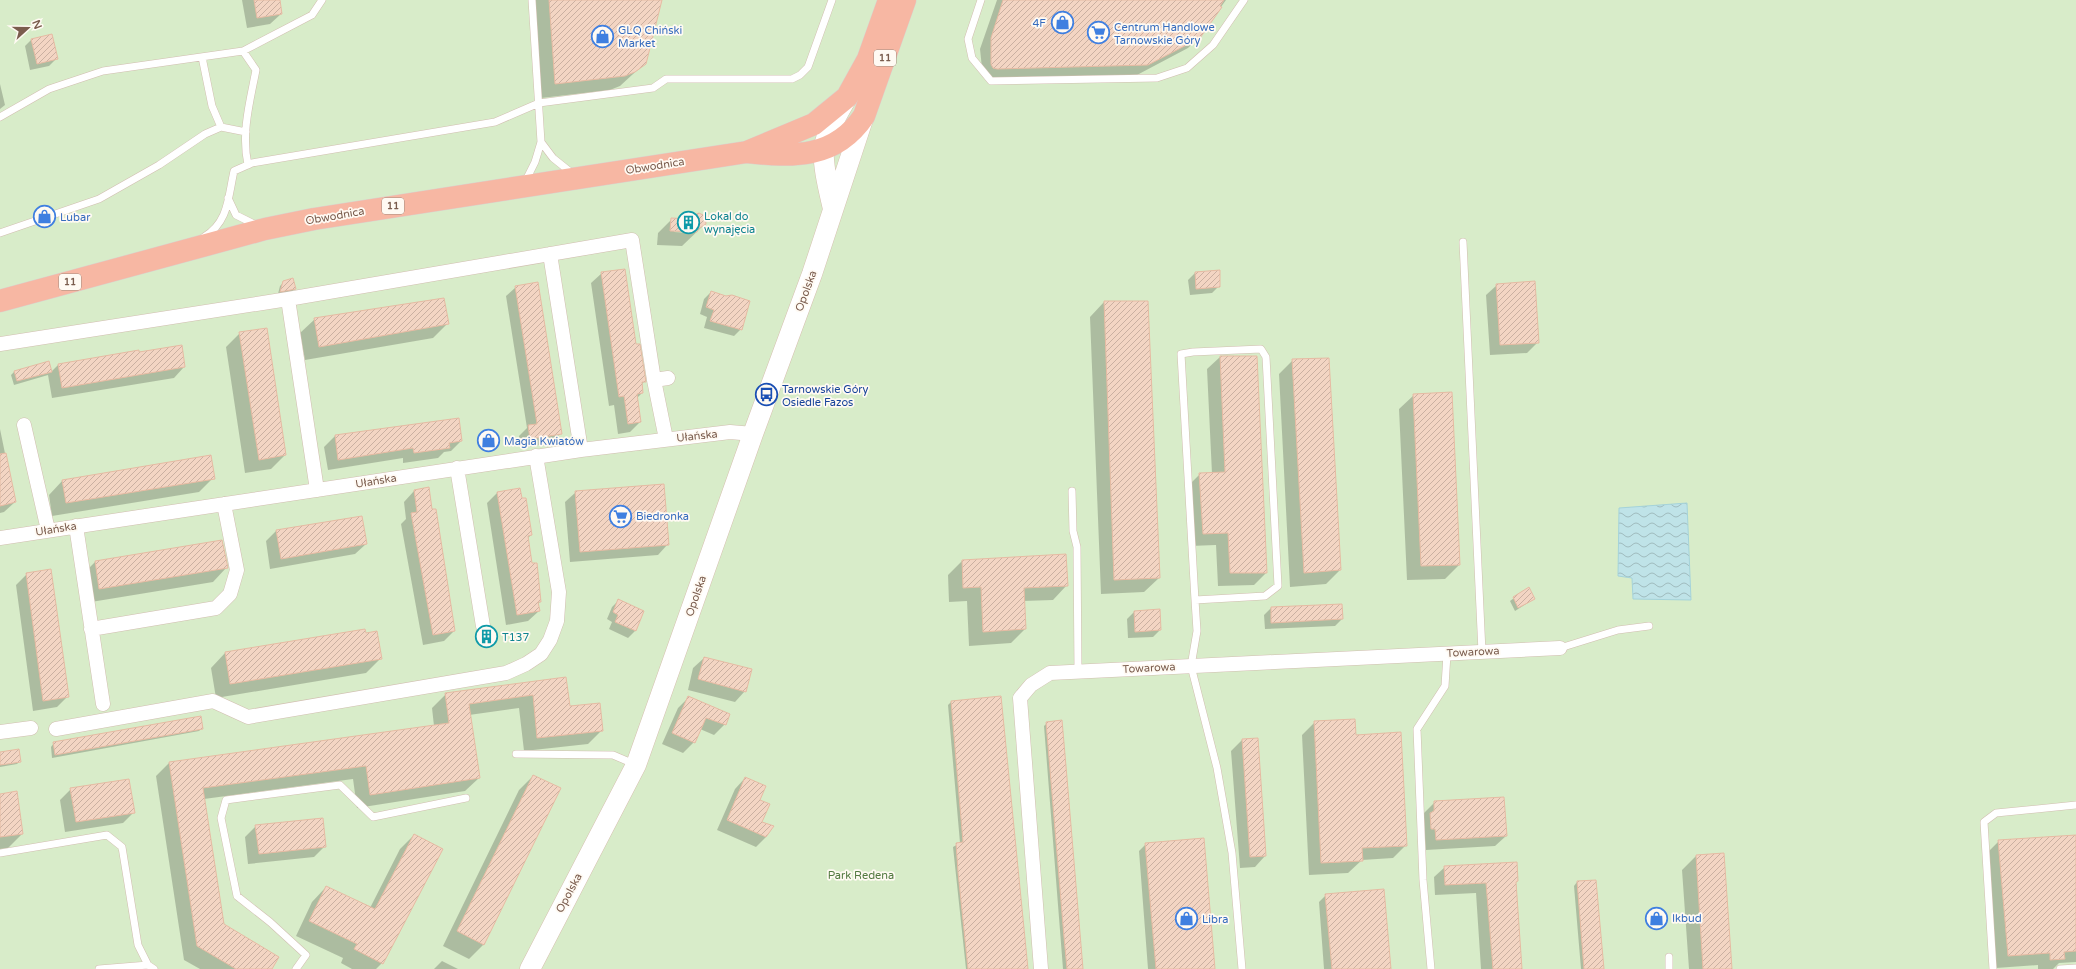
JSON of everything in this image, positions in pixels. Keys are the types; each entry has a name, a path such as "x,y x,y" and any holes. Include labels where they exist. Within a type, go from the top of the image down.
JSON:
{"highway":[{"name":"11","path":"847,97 868,59 888,0"},
{"name":"11","path":"864,116 905,0"},
{"name":"Obwodnica","path":"747,152 806,128 826,115 847,97"},
{"name":"Obwodnica","path":"0,301 265,229 314,219 522,185 747,152 796,155 856,129 864,116"}],"street":[{"path":"806,128 818,130 829,142 847,97"},
{"path":"836,177 864,116"},
{"name":"Opolska","path":"530,969 636,765 753,434 812,274 833,210 836,177 829,142"},
{"name":"Opolska","path":"796,155 836,177"},
{"path":"0,344 288,299 632,240 654,380 666,439"},
{"path":"550,254 581,450"},
{"path":"288,299 317,490"},
{"path":"654,380 668,378"},
{"path":"24,425 48,530"},
{"name":"Ułańska","path":"0,538 536,456 731,432 753,434"},
{"path":"56,729 213,701 248,717 506,673 526,664 541,654 550,640 558,621 558,599 536,456"},
{"path":"457,468 483,626"},
{"path":"91,629 216,608 230,594 237,570 224,504"},
{"path":"76,526 103,704"},
{"name":"Towarowa","path":"1042,969 1020,698 1031,685 1050,673 1560,648"},
{"path":"0,732 31,728"}],"lane":[{"path":"0,117 49,89 103,70 243,51 312,15 322,0"},
{"path":"522,185 535,162 540,142 532,0"},
{"path":"178,252 213,231 225,216 234,171 248,165 495,122 539,103 653,88 666,79 792,79 800,75 808,67 832,0"},
{"path":"981,0 968,39 972,58 991,81 1157,78 1187,68 1213,45 1244,0"},
{"path":"243,51 256,70 247,115 245,151 248,165"},
{"path":"202,57 212,106 221,127"},
{"path":"0,234 99,199 159,165 205,134 221,127 246,132"},
{"path":"540,142 553,158 568,171 579,177"},
{"path":"228,198 236,215 265,229"},
{"path":"1463,242 1482,652"},
{"path":"1196,600 1265,596 1278,586 1266,357 1261,349 1193,352 1181,354 1197,631 1191,666 1217,768 1232,853 1242,969"},
{"path":"1072,490 1073,531 1077,547 1078,672"},
{"path":"1560,648 1618,630 1649,626"},
{"path":"1431,969 1423,880 1416,729 1445,686 1447,654"},
{"path":"516,754 613,755 636,765"},
{"path":"296,969 306,955 270,922 237,896 221,818 226,800 340,786 373,817 466,798"},
{"path":"1993,969 1984,822 1996,813 2076,806"},
{"path":"0,853 107,835 122,846 138,945 151,967 99,969"},
{"path":"1669,956 1669,969"},
{"path":"2060,969 2076,968"}],"green space":[{"name":"Park Redena","path":"0,0 2076,0 2076,969 0,969"}],"water":[{"path":"1687,503 1691,600 1633,599 1632,578 1618,576 1619,508"}],"building":[{"path":"254,0 280,0 282,14 257,18"},
{"name":"GLQ Chiński Market","path":"549,0 662,0 646,64 635,72 625,76 555,84"},
{"name":"Centrum Handlowe Tarnowskie Góry","path":"1003,0 1224,0 1220,6 1222,7 1200,38 1148,65 997,69 993,68 991,64 991,38"},
{"path":"52,34 58,59 37,64 31,39"},
{"name":"Lokal do wynajęcia","path":"699,213 705,216 706,224 698,229 697,232 670,231 671,218 692,219 694,215"},
{"path":"625,269 636,344 640,344 646,382 642,382 643,393 637,394 641,422 628,424 624,396 619,397 601,272"},
{"path":"1220,270 1220,287 1196,289 1195,272"},
{"path":"293,278 296,289 280,292 283,281"},
{"path":"1535,281 1539,343 1500,345 1496,284"},
{"path":"538,282 562,434 530,439 528,425 537,424 515,286"},
{"path":"711,291 726,296 732,295 750,301 742,330 710,321 714,310 706,307"},
{"path":"444,298 449,324 319,347 314,318"},
{"path":"1104,301 1148,301 1160,578 1114,580"},
{"path":"267,328 286,455 259,460 239,332"},
{"path":"182,345 185,367 62,388 58,364 139,350 139,352"},
{"path":"1220,356 1257,356 1267,573 1230,573 1228,533 1203,534 1199,473 1225,472"},
{"path":"1329,358 1341,570 1304,573 1292,359"},
{"path":"49,361 52,372 17,381 14,371"},
{"path":"1452,392 1460,565 1421,566 1413,394"},
{"path":"459,418 462,441 449,443 450,448 414,453 413,448 338,460 335,435"},
{"path":"6,453 16,502 0,506 0,454"},
{"path":"211,455 215,479 66,503 62,480"},
{"name":"Biedronka","path":"664,484 669,545 580,552 575,491"},
{"path":"429,487 432,509 436,509 455,631 433,635 411,513 417,512 414,490"},
{"path":"520,488 522,498 526,498 532,535 528,536 532,563 537,563 541,602 538,602 540,611 517,615 497,492"},
{"path":"362,516 367,544 281,559 276,530"},
{"path":"222,540 228,568 99,589 95,561"},
{"path":"1066,554 1068,586 1024,588 1026,629 983,632 981,587 963,588 962,560"},
{"path":"51,569 69,697 43,701 26,573"},
{"path":"1529,587 1535,599 1518,608 1513,597"},
{"path":"618,599 644,611 636,631 615,622 618,615 613,612"},
{"path":"1342,604 1343,619 1271,623 1271,607"},
{"path":"1160,609 1161,630 1135,632 1134,611"},
{"path":"365,629 366,633 377,631 382,659 230,684 225,652"},
{"path":"704,657 752,669 746,692 698,679"},
{"path":"566,677 570,706 600,703 603,731 537,738 533,695 469,704 480,778 370,795 366,766 203,788 224,924 279,957 272,969 236,969 197,946 169,762 449,723 445,693"},
{"path":"688,696 730,714 726,725 706,718 695,743 672,733"},
{"path":"1001,696 1028,969 968,969 956,843 963,842 951,701"},
{"path":"201,716 203,729 55,755 53,742"},
{"path":"1355,719 1356,735 1401,732 1407,846 1362,848 1363,861 1321,863 1314,721"},
{"path":"1062,720 1083,969 1067,969 1064,937 1046,722"},
{"path":"1258,738 1266,856 1250,857 1242,739"},
{"path":"19,749 21,762 0,765 0,752"},
{"path":"533,775 561,788 484,945 457,931"},
{"path":"745,777 766,786 760,800 770,804 762,822 774,826 766,837 727,820"},
{"path":"129,779 135,813 76,822 70,788"},
{"path":"17,791 23,834 0,837 0,794"},
{"path":"1504,797 1507,836 1436,840 1435,829 1431,829 1430,813 1434,811 1434,801"},
{"path":"323,818 326,847 259,854 255,825"},
{"path":"414,834 443,849 383,964 354,949 357,944 309,921 326,886 375,909"},
{"path":"2076,835 2076,951 2064,952 2065,959 2050,960 2050,953 2008,956 1998,840"},
{"path":"1204,838 1215,969 1156,969 1145,843"},
{"path":"1724,853 1732,969 1703,969 1696,855"},
{"path":"1517,862 1518,881 1516,882 1522,969 1493,969 1486,883 1445,885 1444,866"},
{"path":"1596,880 1604,969 1584,969 1577,881"},
{"path":"1384,889 1391,969 1332,969 1325,894"}],"place":[{"name":"4F","path":"1062,23"},
{"name":"Centrum Handlowe Tarnowskie Góry","path":"1098,33"},
{"name":"GLQ Chiński Market","path":"602,36"},
{"name":"Lubar","path":"44,217"},
{"name":"Lokal do wynajęcia","path":"689,222"},
{"name":"Tarnowskie Góry Osiedle Fazos","path":"767,395"},
{"name":"Magia Kwiatów","path":"488,441"},
{"name":"Biedronka","path":"620,516"},
{"name":"T137","path":"487,637"},
{"name":"Ikbud","path":"1657,918"},
{"name":"Libra","path":"1187,919"}]}
